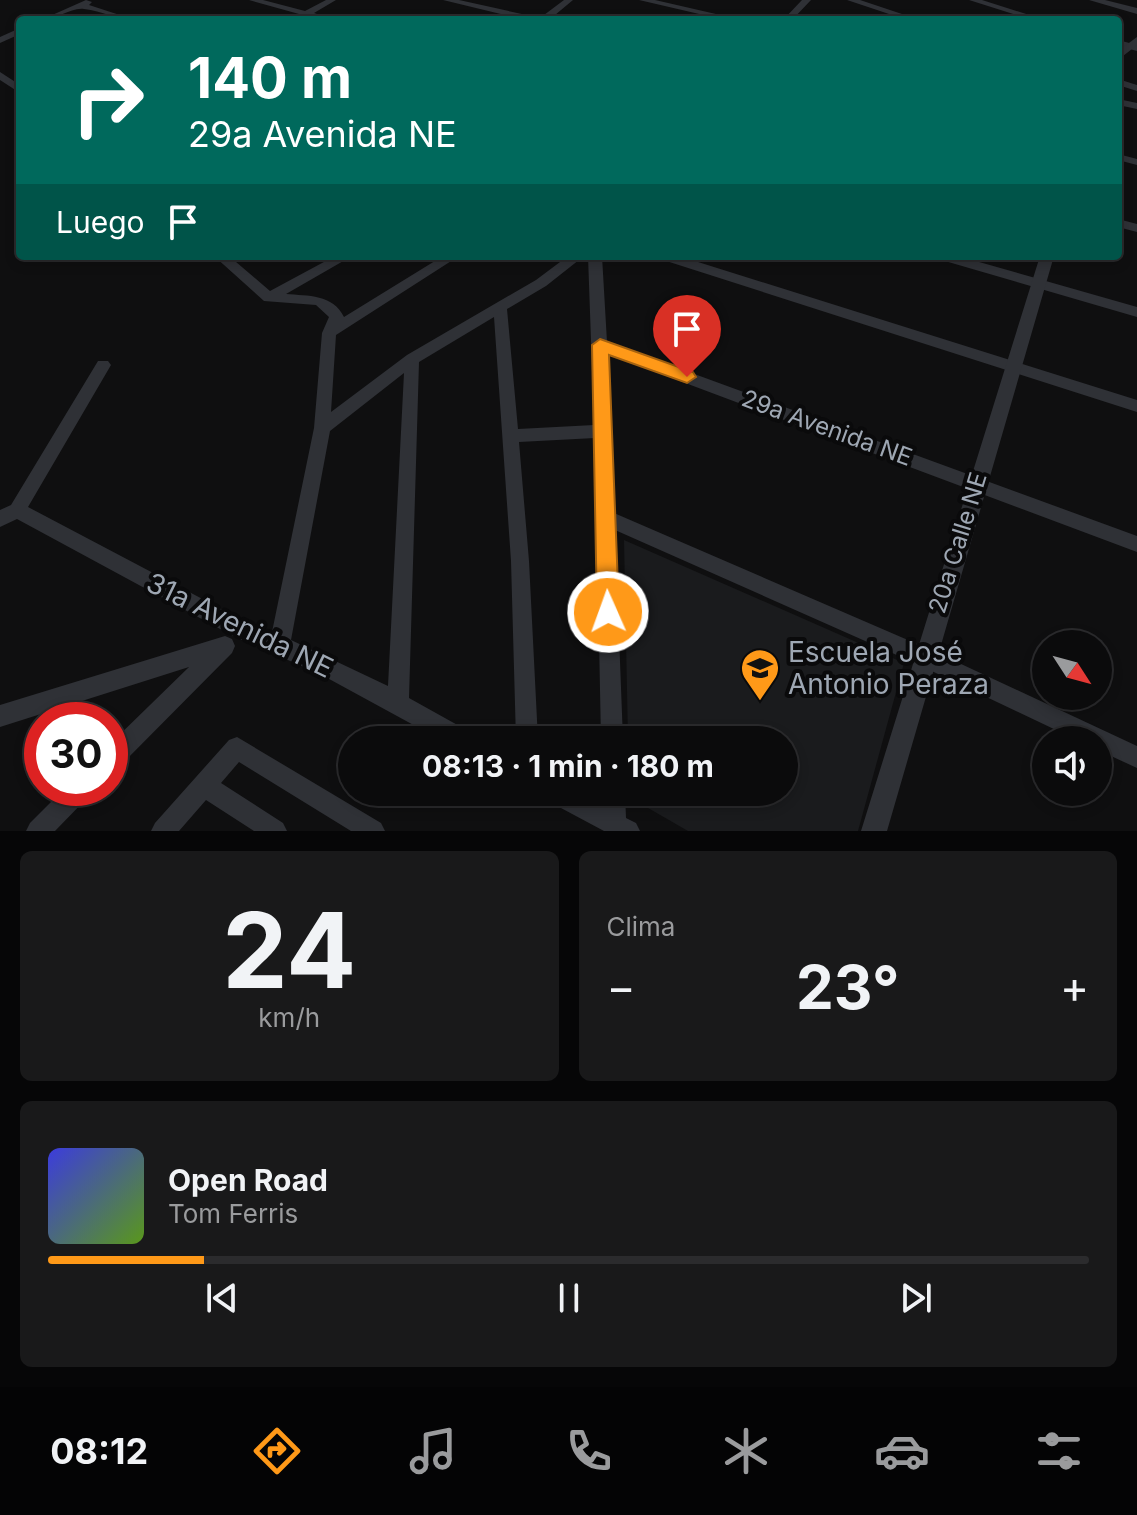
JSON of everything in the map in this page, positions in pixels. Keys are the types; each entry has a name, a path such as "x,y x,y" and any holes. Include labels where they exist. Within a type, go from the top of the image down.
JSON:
{"street":[{"path":"54,16 93,0"},
{"path":"253,0 314,16"},
{"path":"302,16 332,0"},
{"path":"447,0 522,16"},
{"path":"547,16 569,0"},
{"path":"643,0 719,16"},
{"path":"791,16 807,0"},
{"path":"851,0 903,16"},
{"path":"973,0 1027,16"},
{"path":"1094,0 1114,2 1137,11"},
{"path":"80,5 117,16"},
{"path":"65,11 72,16"},
{"path":"232,260 269,298 320,301 337,316 329,333 322,428 280,644"},
{"path":"269,298 338,260"},
{"path":"329,333 446,260"},
{"path":"322,428 412,359 571,260"},
{"path":"595,260 612,726"},
{"path":"678,260 1137,406"},
{"path":"956,260 1137,312"},
{"name":"20a Calle NE","path":"874,831 976,483 1046,260"},
{"path":"500,307 520,561 526,726"},
{"name":"29a Avenida NE","path":"600,345 1137,544"},
{"path":"398,702 412,359"},
{"path":"8,514 103,365"},
{"path":"510,436 603,431"},
{"name":"31a Avenida NE","path":"8,514 242,630 280,644 398,702 438,726"},
{"path":"605,517 924,657 1137,757"},
{"path":"128,742 242,630"},
{"path":"0,716 225,646"},
{"path":"163,831 237,748 373,831"},
{"path":"205,786 275,831"},
{"path":"38,831 63,806"},
{"path":"581,806 622,827"},
{"path":"617,806 622,827"}],"shaded area":[{"name":"Escuela José Antonio Peraza","path":"624,540 904,663 858,831 688,831 645,806 798,806 798,726 628,726"}],"place":[{"name":"Escuela José Antonio Peraza","path":"760,702"}],"route":[{"path":"608,612 600,345 687,377"}]}
